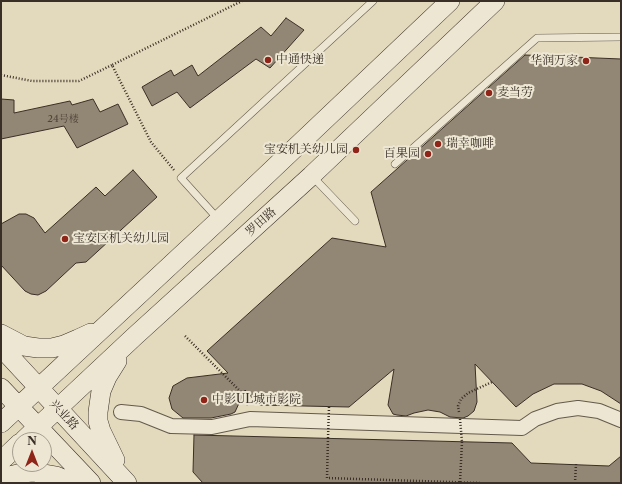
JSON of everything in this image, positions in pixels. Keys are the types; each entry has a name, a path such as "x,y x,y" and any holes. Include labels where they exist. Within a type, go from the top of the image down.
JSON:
{"main road":[{"path":"1,423 219,220 450,1"},
{"name":"罗田路","path":"32,432 311,176 495,1"},
{"path":"1,334 24,346 52,348 83,337 117,315"},
{"path":"128,483 107,446 98,421 98,412 101,391 107,377 135,336"},
{"name":"兴业路","path":"1,347 128,483"},
{"path":"1,388 91,483"},
{"path":"1,461 12,451"},
{"path":"1,478 33,472 56,476 73,483"}],"street":[{"path":"121,412 141,414 171,426 212,428 250,419 522,428 535,419 557,411 578,408 599,411 621,420"}],"lane":[{"path":"219,220 181,178 373,1"},
{"path":"396,164 537,38 621,37"},
{"path":"311,176 355,221"}],"path":[{"path":"1,75 32,81 79,81 242,1"},
{"path":"112,65 151,142 181,178"},
{"path":"185,336 241,392 247,402 250,419"},
{"path":"460,482 462,442 458,406 461,399 468,393 492,382"},
{"path":"329,407 327,478 482,483"},
{"path":"575,483 576,464"}],"building":[{"path":"286,18 304,30 270,68 256,59 190,108 177,92 152,106 142,87 171,70 174,76 192,65 198,76 261,27 271,36"},
{"path":"525,55 621,59 621,404 601,391 582,384 554,384 533,394 516,407 475,364 477,402 474,411 463,418 450,417 440,412 428,410 406,416 393,414 388,405 394,369 349,407 259,405 245,390 235,412 231,414 211,418 183,418 172,409 169,398 173,386 187,378 228,373 207,351 332,238 386,247 371,192"},
{"path":"1,99 14,100 14,113 70,101 72,105 93,99 100,112 118,104 128,124 77,148 64,126 1,139"},
{"path":"133,170 157,197 86,262 76,263 46,291 38,295 25,291 1,265 1,224 19,214 26,214 34,218 45,233 96,187 105,196"},
{"path":"194,435 512,443 531,463 609,466 621,456 621,483 203,483 193,472"}],"place":[{"name":"中通快递","path":"268,60"},
{"name":"华润万家","path":"586,61"},
{"name":"麦当劳","path":"489,93"},
{"name":"瑞幸咖啡","path":"438,144"},
{"name":"宝安机关幼儿园","path":"356,150"},
{"name":"百果园","path":"428,154"},
{"name":"宝安区机关幼儿园","path":"65,239"},
{"name":"中影UL城市影院","path":"204,400"}]}
